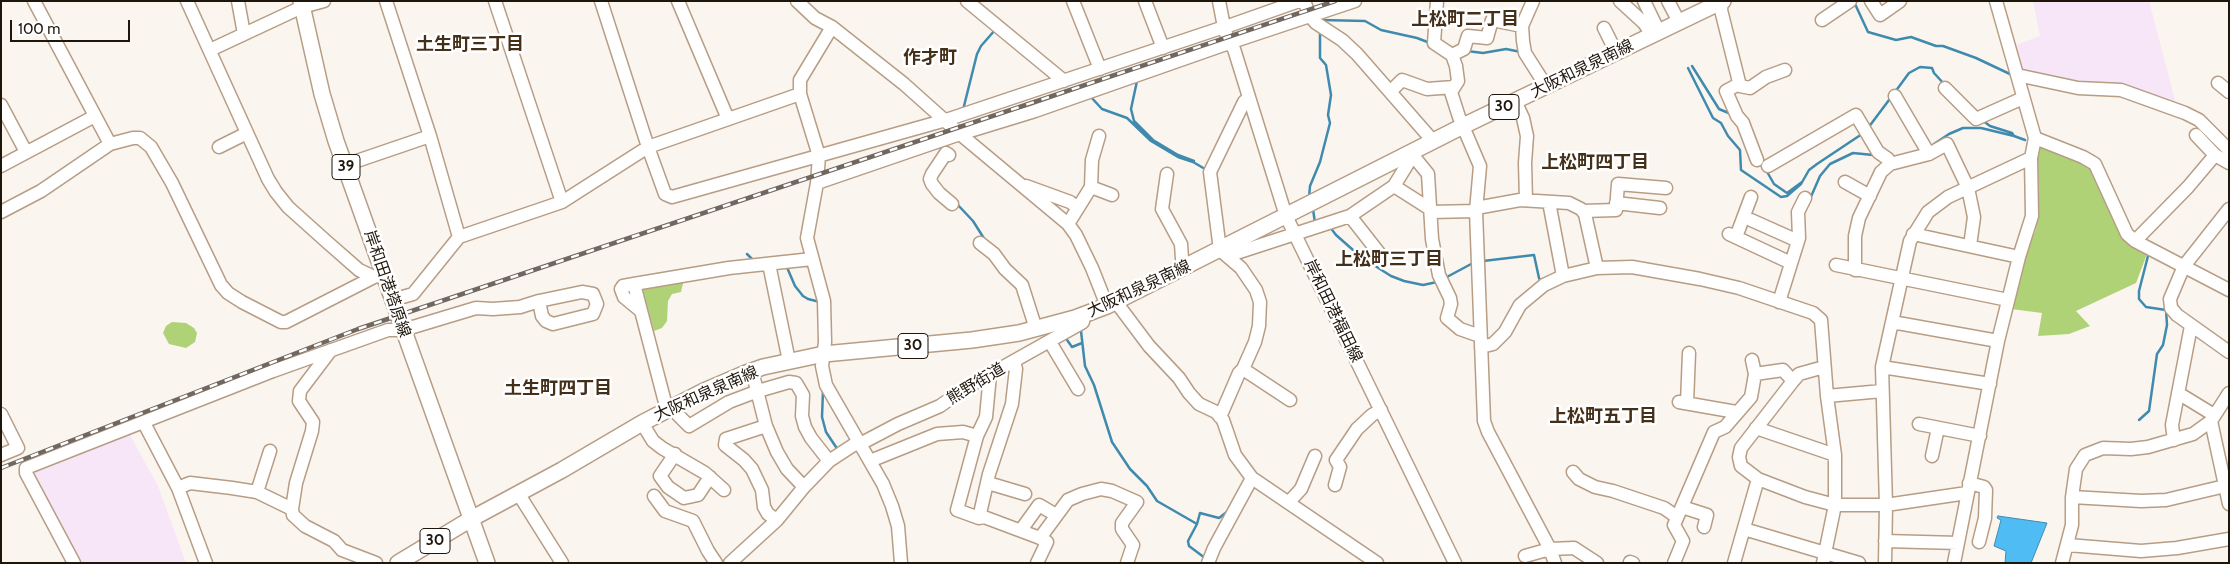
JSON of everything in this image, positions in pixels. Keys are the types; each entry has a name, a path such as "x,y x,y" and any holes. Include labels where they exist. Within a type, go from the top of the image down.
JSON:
{"main road":[{"name":"大阪和泉泉南線","path":"398,563 471,519 670,408 752,371 824,354 972,340 1036,329 1084,315 1112,304 1189,266 1224,253 1286,216 1412,154 1433,141 1723,1"},
{"name":"岸和田港塔原線","path":"302,4 322,94 378,276 392,300 487,563"}],"street":[{"path":"34,1 110,144"},
{"path":"187,1 268,179 288,207 360,270 378,276"},
{"path":"238,1 244,34"},
{"path":"210,50 302,4 324,1"},
{"path":"386,1 430,136 460,237"},
{"path":"494,1 562,202"},
{"path":"601,1 665,194 672,197 946,120 1064,82 1299,1"},
{"path":"678,1 728,119"},
{"path":"797,1 815,18 832,27 946,120 958,134 1068,224 1112,304 1179,378 1199,404 1216,412 1220,417 1235,454 1252,478 1377,563"},
{"path":"1073,1 1100,69"},
{"path":"1145,1 1163,48"},
{"path":"1304,1 1310,16 1316,23 1342,40 1357,54 1433,141"},
{"path":"817,183 958,134 1035,111 1355,1"},
{"path":"1438,1 1434,43 1452,54 1458,81 1452,92 1463,126 1480,166 1476,209 1484,421 1550,549 1555,563"},
{"path":"1533,1 1522,26 1525,52 1546,86"},
{"path":"1620,1 1655,33"},
{"path":"1644,1 1655,33"},
{"path":"1668,1 1679,22"},
{"path":"1723,1 1721,10 1739,84 1747,89 1766,77 1785,70"},
{"path":"1871,1 1880,15 1900,1"},
{"path":"1954,563 1998,341 2019,257 2031,223 2032,158 2035,138 1996,1"},
{"path":"972,2 1064,82"},
{"path":"1822,20 1851,2"},
{"name":"岸和田港福田線","path":"1221,5 1286,216 1455,563"},
{"path":"1452,54 1464,49 1468,36 1487,38 1492,20 1522,26"},
{"path":"832,27 800,80 800,94 819,156 817,183 807,238 824,301 824,354 822,366 826,385 870,461 892,506 898,526 901,563"},
{"path":"1604,28 1616,52"},
{"path":"2016,75 2078,88 2121,90 2166,106 2199,120 2225,156"},
{"path":"1390,92 1402,80 1427,88 1454,87"},
{"path":"2218,83 2229,92"},
{"path":"1739,84 1726,91 1729,107 1743,123 1745,143 1762,163 1812,135 1856,115 1878,152 1888,158 1890,164"},
{"path":"1945,88 1976,119 2023,98"},
{"path":"392,300 413,294 460,237 562,202 648,146 800,94"},
{"path":"1895,96 1929,154"},
{"path":"1220,417 1255,342 1259,326 1260,302 1249,279 1224,253 1210,172 1244,102 1249,97"},
{"path":"1515,102 1523,118 1528,136 1525,163 1526,200"},
{"path":"1,105 26,152"},
{"path":"1,166 95,116"},
{"path":"219,147 247,133"},
{"path":"943,169 958,134"},
{"path":"2196,135 2225,156"},
{"path":"345,165 430,136"},
{"path":"1068,224 1091,187 1092,160 1098,136"},
{"path":"1,212 40,191 110,144 140,138 146,141 172,183 221,285 228,293 242,302 281,322 286,322 378,276"},
{"path":"2035,138 2083,157 2095,164 2127,234 2229,290"},
{"path":"1855,270 1855,236 1859,218 1881,172 1890,164 1929,154 1947,144 1968,188 1974,217 1970,246"},
{"path":"948,154 930,179 939,193 952,204"},
{"path":"1224,253 1295,234 1350,216 1394,186 1412,154 1428,174 1432,239 1439,276 1450,298 1447,318 1481,342 1493,344 1505,332 1520,305 1544,285 1563,276 1597,268 1632,266 1648,268 1739,288 1813,313 1821,320 1827,396 1835,455 1835,505 1824,558"},
{"path":"2135,240 2188,187 2225,156"},
{"path":"1885,563 1886,506 1882,367 1910,241 1928,212 1948,197 2032,158"},
{"path":"1167,174 1162,209 1181,244 1182,259 1189,266"},
{"path":"1845,182 1870,196"},
{"path":"1394,186 1430,210 1476,209 1526,200 1569,203 1583,211 1616,210 1618,184 1666,188"},
{"path":"1022,185 1070,202 1078,208"},
{"path":"1091,187 1112,195"},
{"path":"1751,197 1732,235 1792,263"},
{"path":"1779,302 1798,241 1798,212 1805,198"},
{"path":"1549,202 1563,276"},
{"path":"1616,203 1660,208"},
{"path":"2229,209 2224,225 2184,266 2170,299 2171,308 2191,326 2229,352"},
{"path":"1583,211 1597,268"},
{"path":"1350,216 1379,253"},
{"path":"1751,220 1798,241"},
{"path":"1914,234 2019,257"},
{"path":"980,243 994,254 1005,269 1022,285 1036,329"},
{"path":"812,259 686,274 623,286 621,292 641,312 670,408 689,426 729,402 789,382 800,387 803,394 802,416 805,427 829,461"},
{"path":"769,264 790,361"},
{"path":"1836,266 2008,300"},
{"path":"74,563 26,473 26,468 273,371 388,330 403,330 476,308 520,307 539,301"},
{"name":"熊野街道","path":"730,563 777,520 804,487 829,461 859,443 940,406 1083,322 1084,315"},
{"path":"1892,322 1998,341"},
{"path":"2174,440 2172,425 2191,326"},
{"path":"1050,342 1078,389"},
{"path":"331,350 300,391 299,401 313,422 296,483 292,509 293,515 305,526 334,540 342,550 376,563"},
{"path":"1689,353 1683,402 1736,412"},
{"path":"1674,563 1683,541 1674,525 1714,432 1724,427 1752,397 1755,374 1752,360"},
{"path":"979,518 1012,404 1016,369 1014,362"},
{"path":"1824,367 1799,374 1792,381 1741,448 1738,457 1741,466 1758,479 1805,497 1835,505 1886,506 1968,488 1984,487 1986,490 1985,518 1979,542"},
{"path":"1882,367 1990,384"},
{"path":"1243,369 1290,400"},
{"path":"1755,374 1783,370 1792,381"},
{"path":"752,371 766,426 777,452 787,469 804,487"},
{"path":"990,375 986,416 977,436 958,510 1021,530 1047,542 1037,563"},
{"path":"1827,396 1882,391"},
{"path":"2178,393 2213,418 2227,485 2229,504"},
{"path":"2062,563 2072,525 2072,497 2076,469 2085,455 2103,448 2131,449 2148,447 2193,434 2213,418 2229,393"},
{"path":"1335,485 1340,467 1336,460 1357,429 1372,414 1381,410"},
{"path":"1,414 18,448 1,455"},
{"path":"144,422 178,488 206,563"},
{"path":"642,424 653,441 710,477 724,490"},
{"path":"1919,424 1980,436"},
{"path":"766,426 726,439 725,445 752,469 762,490 764,507 768,514 777,520"},
{"path":"1756,428 1835,455"},
{"path":"1932,456 1938,428"},
{"path":"870,461 937,434 963,432 977,436"},
{"path":"257,492 270,451"},
{"path":"675,454 660,476 668,487 684,498 698,495 710,477"},
{"path":"1289,502 1301,490 1315,456"},
{"path":"1573,472 1579,479 1595,487 1679,512 1707,515 1704,527"},
{"path":"1208,563 1214,548 1252,478"},
{"path":"1734,563 1758,479"},
{"path":"178,488 190,483 257,492 292,509"},
{"path":"988,483 1025,494"},
{"path":"2072,497 2141,502 2166,500 2227,485"},
{"path":"1040,538 1068,500 1101,489 1120,494 1137,502 1122,523 1122,529 1133,545 1127,563"},
{"path":"518,493 562,563"},
{"path":"654,496 664,511 693,521 716,563"},
{"path":"1021,530 1039,505 1056,515"},
{"path":"1744,529 1824,558 1859,563"},
{"path":"2068,545 2141,551 2177,548 2229,539"},
{"path":"1885,541 1958,543"},
{"path":"1525,556 1550,549 1574,548 1597,563"}],"shaded area":[{"path":"2033,1 2149,1 2175,100 2173,104 2023,70 2016,45 2040,36"},
{"path":"129,433 158,486 186,563 82,563 34,473 34,471"}],"green space":[{"path":"2038,145 2090,167 2147,254 2136,283 2076,311 2090,326 2069,334 2038,336 2042,313 2011,309 2019,273 2036,229"},
{"path":"684,279 681,292 672,294 668,301 667,321 662,328 654,331 642,286"},
{"path":"172,322 186,323 194,328 197,333 195,342 186,348 169,344 163,333 166,326"}],"water":[{"path":"1998,516 2047,523 2031,563 2005,563 2006,551 1994,546 2001,520 1997,518"}],"waterway":[{"path":"1855,4 1868,32 1896,40 1911,37 1936,46 1943,46 1976,58 2012,75"},
{"path":"1321,20 1365,21 1381,30 1430,43"},
{"path":"963,110 977,54 981,46 995,30"},
{"path":"1309,198 1310,186 1320,162 1330,123 1328,115 1331,95 1326,65 1320,58 1320,30"},
{"path":"1467,51 1483,53 1506,49 1521,52"},
{"path":"1692,66 1719,109 1731,114"},
{"path":"1895,92 1909,73 1920,67 1932,68 1945,85"},
{"path":"1688,68 1713,118 1721,123 1728,136 1740,150 1741,170 1781,197 1787,196 1801,184 1809,170 1862,134"},
{"path":"1137,81 1131,109 1134,121 1153,140 1178,155 1194,161"},
{"path":"1090,96 1102,109 1127,118 1151,141 1178,157 1193,162 1205,169"},
{"path":"1868,128 1892,96"},
{"path":"1982,120 1990,126 2012,133 2014,136 2025,140"},
{"path":"1934,144 1949,134 1963,128 1981,128 2014,136"},
{"path":"1810,199 1820,176 1830,164 1853,153 1873,155"},
{"path":"1766,170 1774,184 1787,193 1802,182"},
{"path":"957,204 973,221 985,240"},
{"path":"1313,209 1315,223"},
{"path":"1330,227 1336,235 1361,257 1391,276 1423,285 1437,282"},
{"path":"2139,420 2149,411 2157,354 2163,345 2167,325 2166,310 2146,307 2139,299 2139,291 2149,252"},
{"path":"747,254 753,260"},
{"path":"1483,261 1534,255 1541,282"},
{"path":"1445,278 1473,263"},
{"path":"786,265 795,286 803,296 820,302"},
{"path":"1081,331 1085,366 1094,385 1112,442 1130,469 1147,486 1157,501 1197,524 1188,541 1189,546 1205,558"},
{"path":"1065,337 1072,347 1082,343"},
{"path":"823,391 822,417 826,432 838,450"},
{"path":"1197,524 1200,513 1219,518 1228,511"}],"railway":[{"path":"1,468 358,329 1335,1"}],"district":[{"name":"上松町二丁目","path":"1465,20"},
{"name":"土生町三丁目","path":"470,45"},
{"name":"作才町","path":"930,58"},
{"name":"上松町四丁目","path":"1595,163"},
{"name":"上松町三丁目","path":"1389,260"},
{"name":"土生町四丁目","path":"558,389"},
{"name":"上松町五丁目","path":"1603,417"}]}
